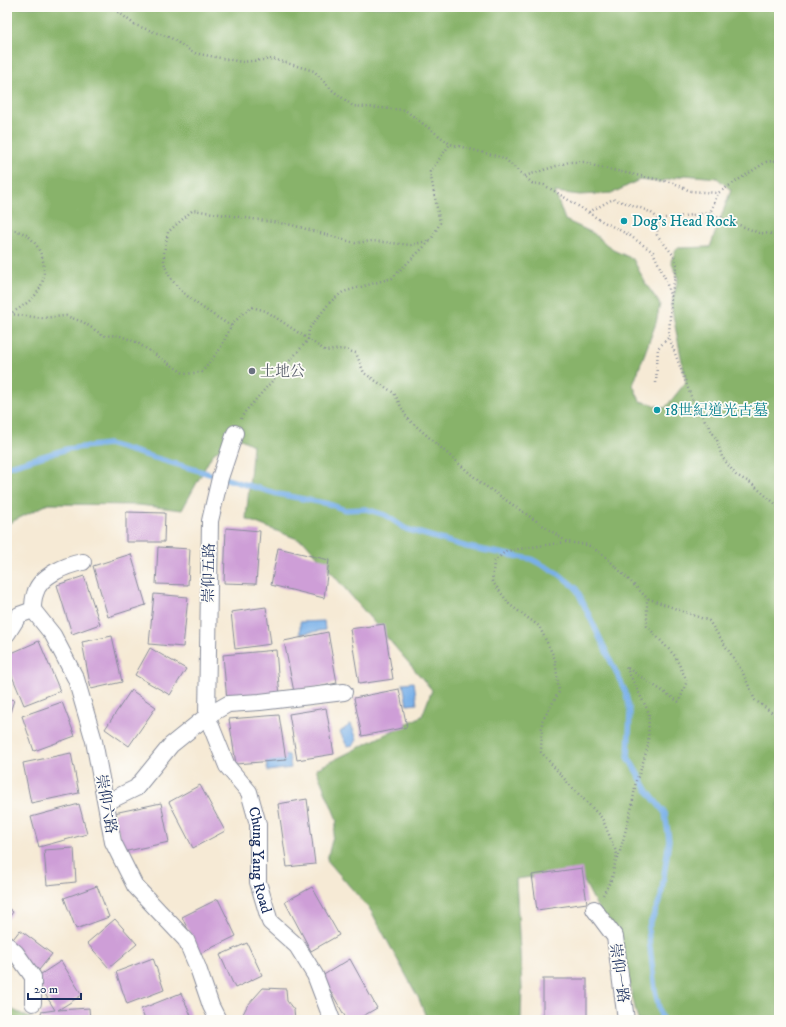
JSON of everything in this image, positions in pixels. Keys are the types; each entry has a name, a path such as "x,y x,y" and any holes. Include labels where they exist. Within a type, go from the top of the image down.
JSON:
{"street":[{"name":"崇仰五路","path":"207,716 210,521 220,478 235,433"},
{"path":"7,634 18,615 33,610 35,593 49,574 73,564 83,562"},
{"name":"崇仰六路","path":"33,610 53,635 76,679 94,741 107,802 113,842 135,886 186,940 198,968 211,1006 218,1020"},
{"path":"107,802 136,788 171,745 207,716 228,704 267,702 344,692"},
{"name":"Chung Yang Road","path":"207,716 227,766 249,792 258,824 258,882 270,922 297,946 311,969 332,1020"},
{"name":"崇仰一路","path":"594,910 615,938 626,1020"},
{"path":"7,945 16,953 33,977 33,1002"}],"path":[{"path":"112,7 135,25 171,38 194,53 242,62 273,59 314,71 332,90 353,106 405,110 450,144 504,158 532,183 544,185 629,235 653,252 665,278 671,298"},
{"path":"235,433 244,413 308,340 310,329 330,302 343,292 392,278 431,240 440,223 430,172 450,144"},
{"path":"710,214 718,193 766,162 779,160"},
{"path":"524,177 569,162 584,162 598,167 674,183 690,191 718,193"},
{"path":"589,212 613,199 631,204 654,214 658,219 657,235 674,256 677,265 671,298 669,337 692,399 717,440 722,457 736,475 751,483 779,507"},
{"path":"231,326 194,302 173,282 164,260 168,232 193,210 292,225 355,242 372,241 411,245 431,240"},
{"path":"658,219 710,214 759,233 779,234"},
{"path":"7,228 25,234 41,252 44,266 40,288 25,305 8,315"},
{"path":"8,315 42,318 66,316 84,322 104,336 118,335 136,342 185,374 202,372 220,349 231,326 242,314 252,307 266,311 326,351 342,349 356,353 364,373 394,393 407,418 438,446 481,483 567,542"},
{"path":"656,383 658,348 669,337"},
{"path":"612,878 617,854 602,818 566,782 541,752 542,721 559,692 555,659 538,626 510,605 492,581 494,562 506,551 567,542 588,545 605,556 647,598 709,620 742,671 754,700 779,718"},
{"path":"594,910 612,878 632,806 636,781 648,746 649,713 626,667 679,702 687,681 675,656 647,626 647,598"}],"green space":[{"path":"7,7 779,7 779,1020 638,1020 623,958 579,871 516,879 522,988 521,1020 427,1020 419,999 371,911 327,860 337,820 316,769 422,716 432,690 305,542 246,519 253,445 235,436 212,455 182,510 139,505 48,504 7,524","holes":["685,175 717,178 731,190 710,247 677,248 671,261 678,279 671,305 686,382 665,408 640,401 633,385 656,323 660,304 646,284 633,259 613,250 593,233 565,220 555,192 580,195 613,193 639,180 659,182"]},
{"path":"7,1007 34,1020 7,1020"}],"water":[{"path":"324,621 325,630 300,634 300,622"},
{"path":"414,682 417,704 407,705 403,683"},
{"path":"351,724 357,739 354,745 347,746 340,732"},
{"path":"289,755 291,768 268,771 265,758"}],"building":[{"path":"126,512 165,513 164,542 126,542"},
{"path":"226,528 260,531 256,584 224,583"},
{"path":"158,547 190,549 188,585 156,584"},
{"path":"278,548 329,560 324,598 271,585"},
{"path":"131,554 146,605 108,617 93,566"},
{"path":"84,576 100,624 72,634 57,585"},
{"path":"154,594 188,597 183,647 149,644"},
{"path":"266,607 271,644 235,649 231,612"},
{"path":"384,624 393,679 359,684 350,629"},
{"path":"328,632 337,683 294,692 284,641"},
{"path":"112,636 122,682 91,689 82,642"},
{"path":"39,641 60,691 24,705 7,664 7,655"},
{"path":"150,648 186,669 170,695 135,675"},
{"path":"276,650 280,697 227,701 223,655"},
{"path":"399,689 407,727 362,736 354,698"},
{"path":"131,690 156,707 129,746 105,729"},
{"path":"7,698 14,700 7,722"},
{"path":"62,702 75,736 34,751 22,716"},
{"path":"326,708 334,754 297,760 289,714"},
{"path":"279,715 286,760 236,764 229,719"},
{"path":"71,753 79,793 31,803 23,763"},
{"path":"200,785 225,831 193,848 169,802"},
{"path":"307,799 315,864 287,867 278,804"},
{"path":"161,803 169,842 123,852 114,813"},
{"path":"79,804 87,834 39,847 31,817"},
{"path":"74,848 76,882 47,885 44,850"},
{"path":"582,868 587,903 537,910 532,875"},
{"path":"97,886 109,917 76,929 64,898"},
{"path":"312,887 339,935 311,951 285,902"},
{"path":"218,899 236,936 199,954 182,917"},
{"path":"7,907 13,912 7,920"},
{"path":"115,919 137,944 109,968 87,943"},
{"path":"20,930 52,954 35,975 7,947"},
{"path":"247,943 262,975 235,988 220,955"},
{"path":"153,958 164,990 127,1004 116,972"},
{"path":"350,959 377,1008 356,1020 347,1020 322,976"},
{"path":"61,961 82,995 58,1010 89,1008 90,1020 42,1020 41,1012 55,1010 35,978"},
{"path":"543,979 587,979 587,1020 543,1020"},
{"path":"263,988 286,989 287,1001 294,1010 295,1020 247,1020 242,1016 247,1006"},
{"path":"181,993 193,1020 145,1020 141,1009"}],"waterway":[{"path":"7,467 67,449 108,444 278,494 329,504 345,510 366,509 385,515 406,529 467,547 531,559 559,574 576,588 625,691 630,712 628,757 649,793 665,813 669,840 661,897 648,929 655,991 662,1020"}],"place":[{"name":"Dog's Head Rock","path":"624,221"},
{"name":"土地公","path":"252,371"},
{"name":"18世紀道光古墓","path":"657,410"}]}
